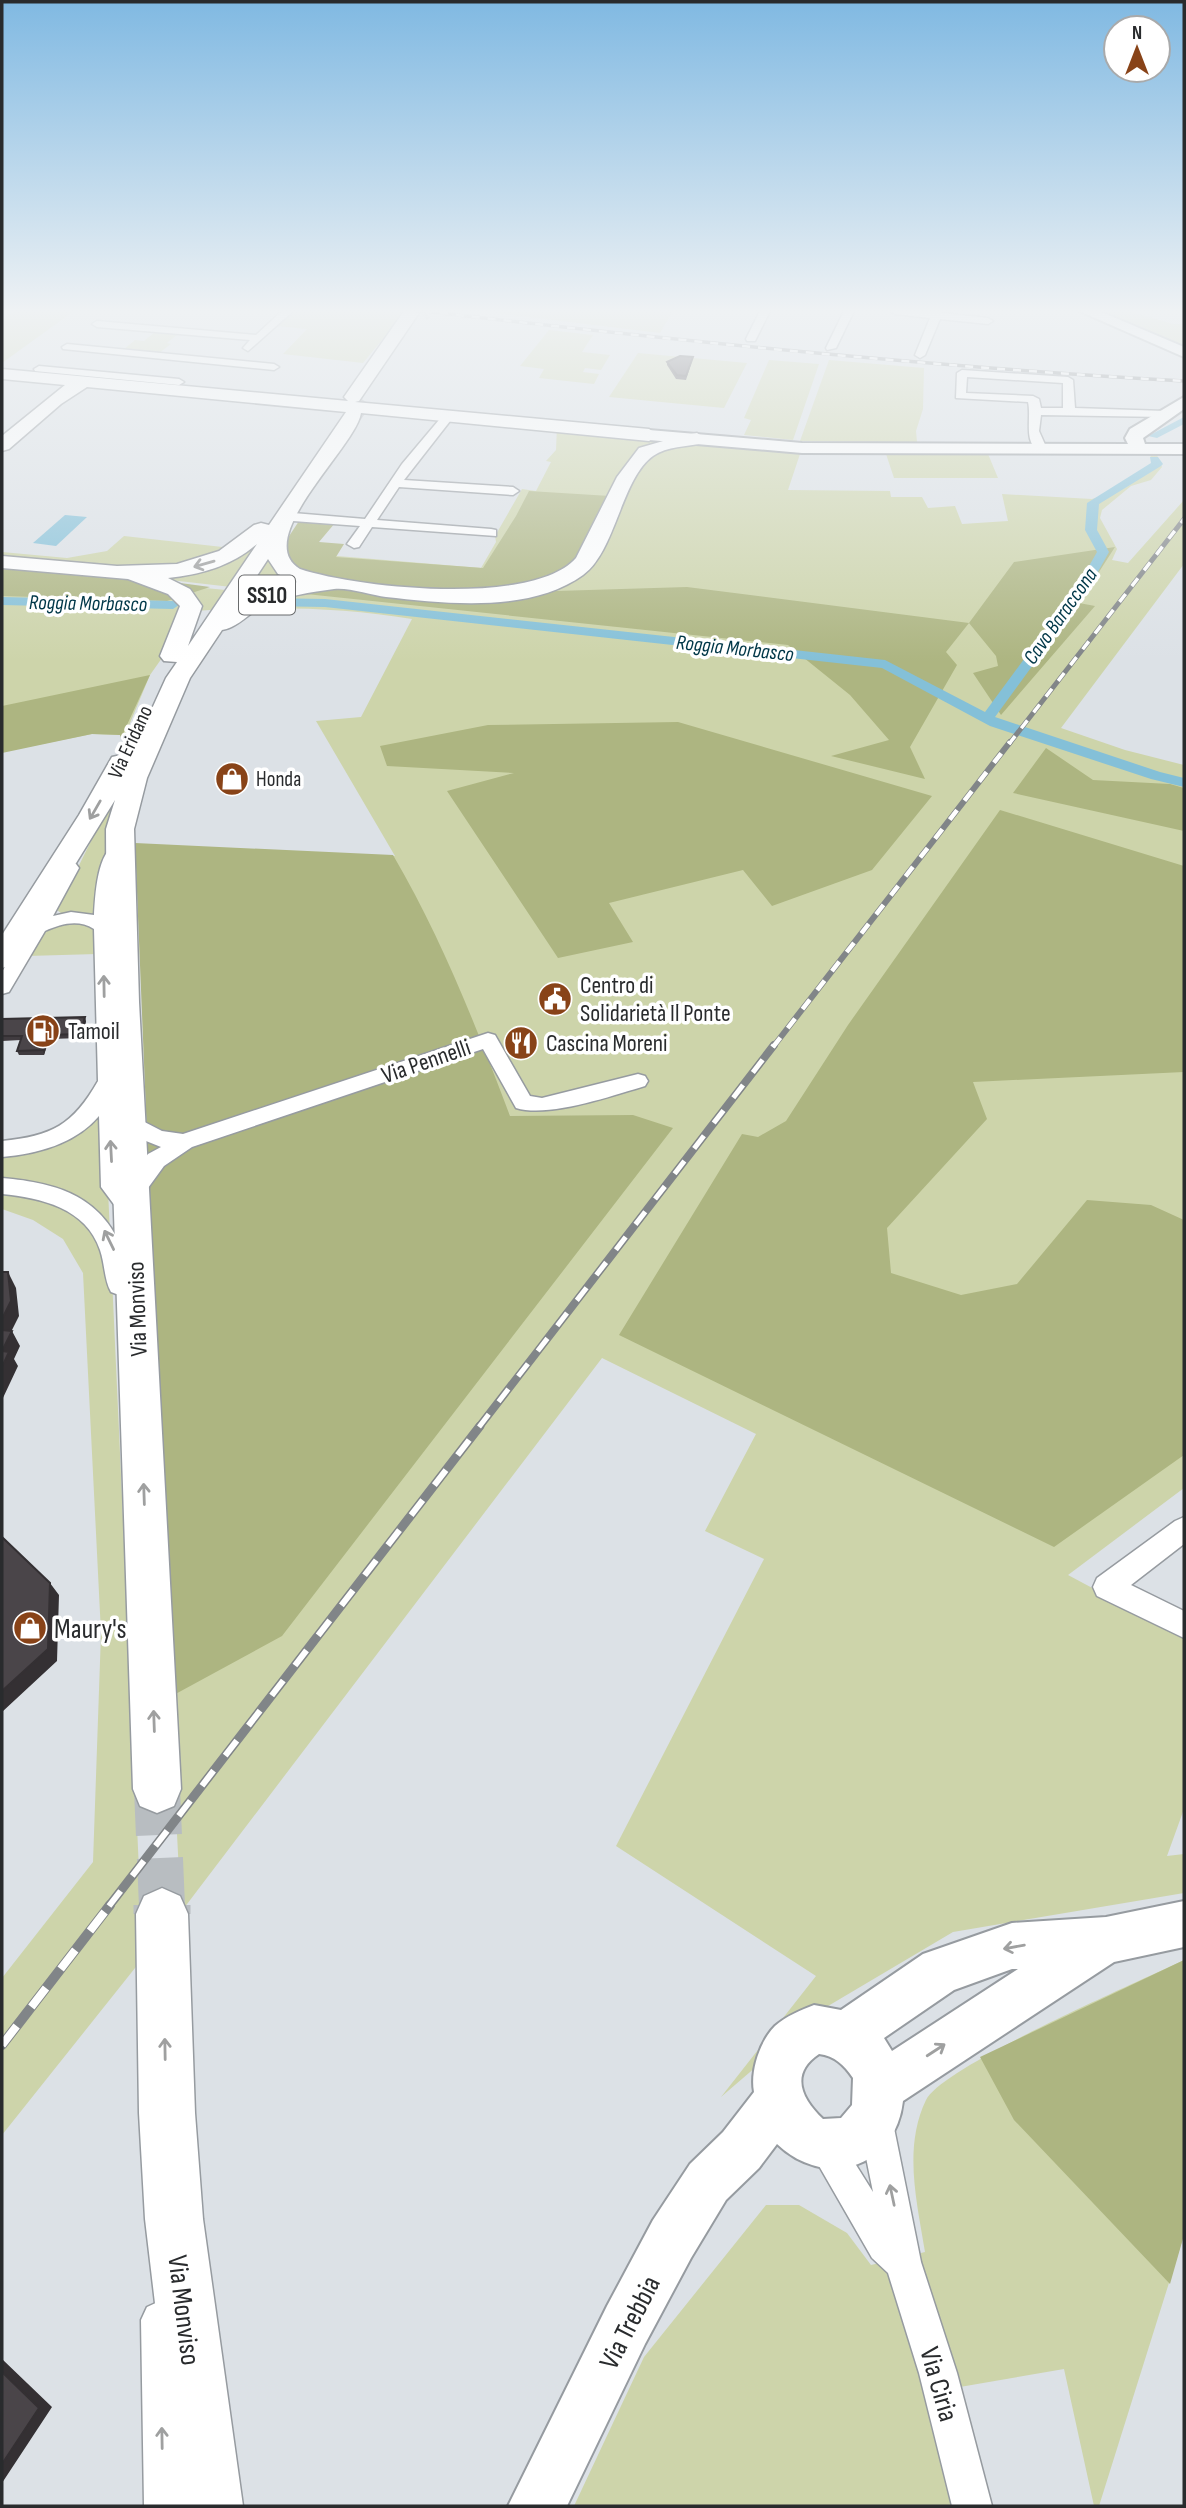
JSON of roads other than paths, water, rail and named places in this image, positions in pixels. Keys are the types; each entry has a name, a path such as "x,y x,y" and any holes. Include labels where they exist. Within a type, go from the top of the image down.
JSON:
{"main road":[{"path":"2,445 23,428"},
{"path":"2,562 78,569 158,572 187,569 228,555 277,525 339,428"},
{"path":"576,428 597,430 643,448 697,439"},
{"path":"277,525 274,554 283,568 311,579 356,586 476,595 527,590 559,580 584,563 643,448"},
{"name":"Via Eridano","path":"120,839 124,805 168,696 196,648 277,525"},
{"name":"Via Eridano","path":"2,958 117,772 169,662 277,525"},
{"path":"78,569 158,582 185,594 191,606 190,614 169,662"},
{"name":"SS10","path":"196,648 241,607 255,599 303,587 356,586"},
{"name":"Via Monviso","path":"120,839 132,1203 157,1789"},
{"name":"Via Monviso","path":"162,1914 167,2113 174,2219 211,2506"}],"street":[{"path":"354,544 396,482 439,428"},
{"path":"1033,428 1041,449"},
{"path":"1139,449 1134,438 1143,428"},
{"path":"697,439 802,448 1184,449"},
{"path":"396,482 513,491"},
{"path":"277,525 369,522 491,533"},
{"path":"2,988 72,863 78,838"},
{"path":"120,839 105,881 103,927 108,1079 112,1187 132,1203"},
{"path":"38,927 73,917 90,920 103,927"},
{"name":"Via Pennelli","path":"132,1203 156,1160 184,1142 488,1040 523,1103 542,1105 638,1081"},
{"path":"2,1149 38,1143 76,1126 101,1101 108,1079"},
{"name":"Via Pennelli","path":"129,1122 158,1139 184,1142"},
{"path":"2,1186 64,1197 104,1229 118,1265 123,1378 142,1451"},
{"path":"1184,1529 1107,1587 1184,1625"},
{"name":"Via Trebbia","path":"847,2035 940,1971 1012,1946 1106,1940 1184,1924"},
{"name":"Via Trebbia","path":"537,2506 626,2325 672,2239 708,2182 741,2150 798,2123 840,2145 854,2140 867,2130 877,2101 1106,1940"},
{"path":"798,2123 777,2080 780,2061 787,2046 800,2035 814,2029 831,2029 847,2035 869,2057 877,2101"},
{"name":"Via Ciria","path":"877,2101 903,2262 938,2372 972,2506"},
{"name":"Via Monviso","path":"164,2506 157,2216 167,2113"},
{"name":"Via Ciria","path":"798,2123 885,2245 903,2262"},
{"path":"174,2219 214,2339 241,2506"}],"water":[{"path":"65,515 87,517 56,546 33,543"}],"waterway":[{"name":"Cavo Baraccona","path":"1153,436 1168,428"},
{"name":"Cavo Baraccona","path":"987,719 1083,588 1103,552 1091,530 1093,503 1157,464 1154,459"},
{"name":"Roggia Morbasco","path":"2,601 173,605"},
{"name":"Roggia Morbasco","path":"264,602 325,603 885,664 987,719"},
{"name":"Roggia Morbasco","path":"987,719 1156,776 1184,782"}],"tunnel":[{"path":"157,1789 162,1906"},
{"path":"162,1906 162,1914"}],"railway":[{"path":"1009,744 1184,519"},
{"path":"773,1047 1010,742"},
{"path":"479,1427 774,1045"},
{"path":"109,1906 480,1426"},
{"path":"2,2045 110,1905"}],"place":[{"name":"Honda","path":"232,779"},
{"name":"Centro di Solidarietà Il Ponte","path":"555,999"},
{"name":"Tamoil","path":"43,1031"},
{"name":"Cascina Moreni","path":"521,1043"},
{"name":"Maury's","path":"30,1628"}]}
